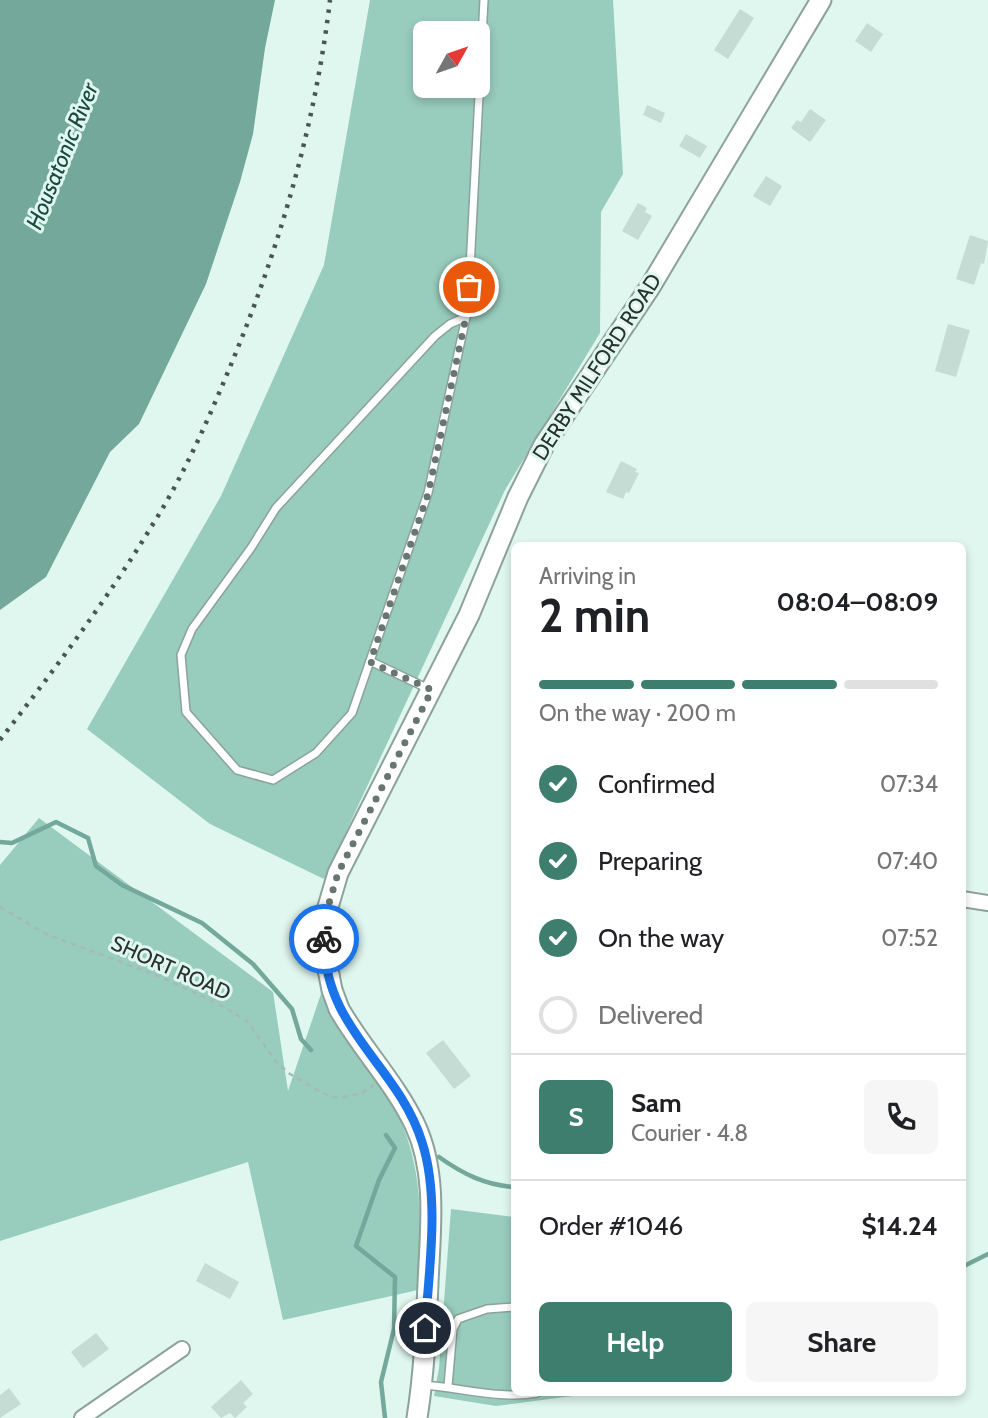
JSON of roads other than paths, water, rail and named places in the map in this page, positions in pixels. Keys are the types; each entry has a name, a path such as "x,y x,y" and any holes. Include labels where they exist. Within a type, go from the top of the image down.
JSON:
{"main road":[{"name":"DERBY MILFORD ROAD","path":"417,1418 428,1286 430,1182 422,1141 416,1126 339,1009 332,990 324,949 325,917 338,873 469,615 518,497 544,445 650,287 821,0"}],"street":[{"path":"966,899 988,902"},
{"path":"82,1418 182,1349"}],"lane":[{"path":"466,317 450,324 435,336 276,508 188,638 181,655 186,712 237,770 273,780 316,753 352,713 428,494 466,317 484,0"},
{"path":"370,662 432,690"},
{"path":"447,1386 453,1329 458,1319 487,1309 511,1307"},
{"path":"421,1385 447,1386 483,1394 511,1393"}],"water":[{"name":"Housatonic River","path":"0,0 275,0 253,134 206,284 139,424 110,452 46,577 0,610"}],"waterway":[{"path":"0,842 12,843 56,822 88,838 96,866 122,885 202,923 253,964 292,1009 301,1039 311,1050"},
{"path":"385,1418 381,1382 394,1329 395,1277 356,1246 379,1180 395,1148 386,1135"},
{"path":"439,1157 475,1178 511,1187"},
{"path":"966,1265 988,1254"}],"railway":[{"path":"0,740 117,580 175,486 204,427 248,323 293,187 315,94 330,0"}]}
